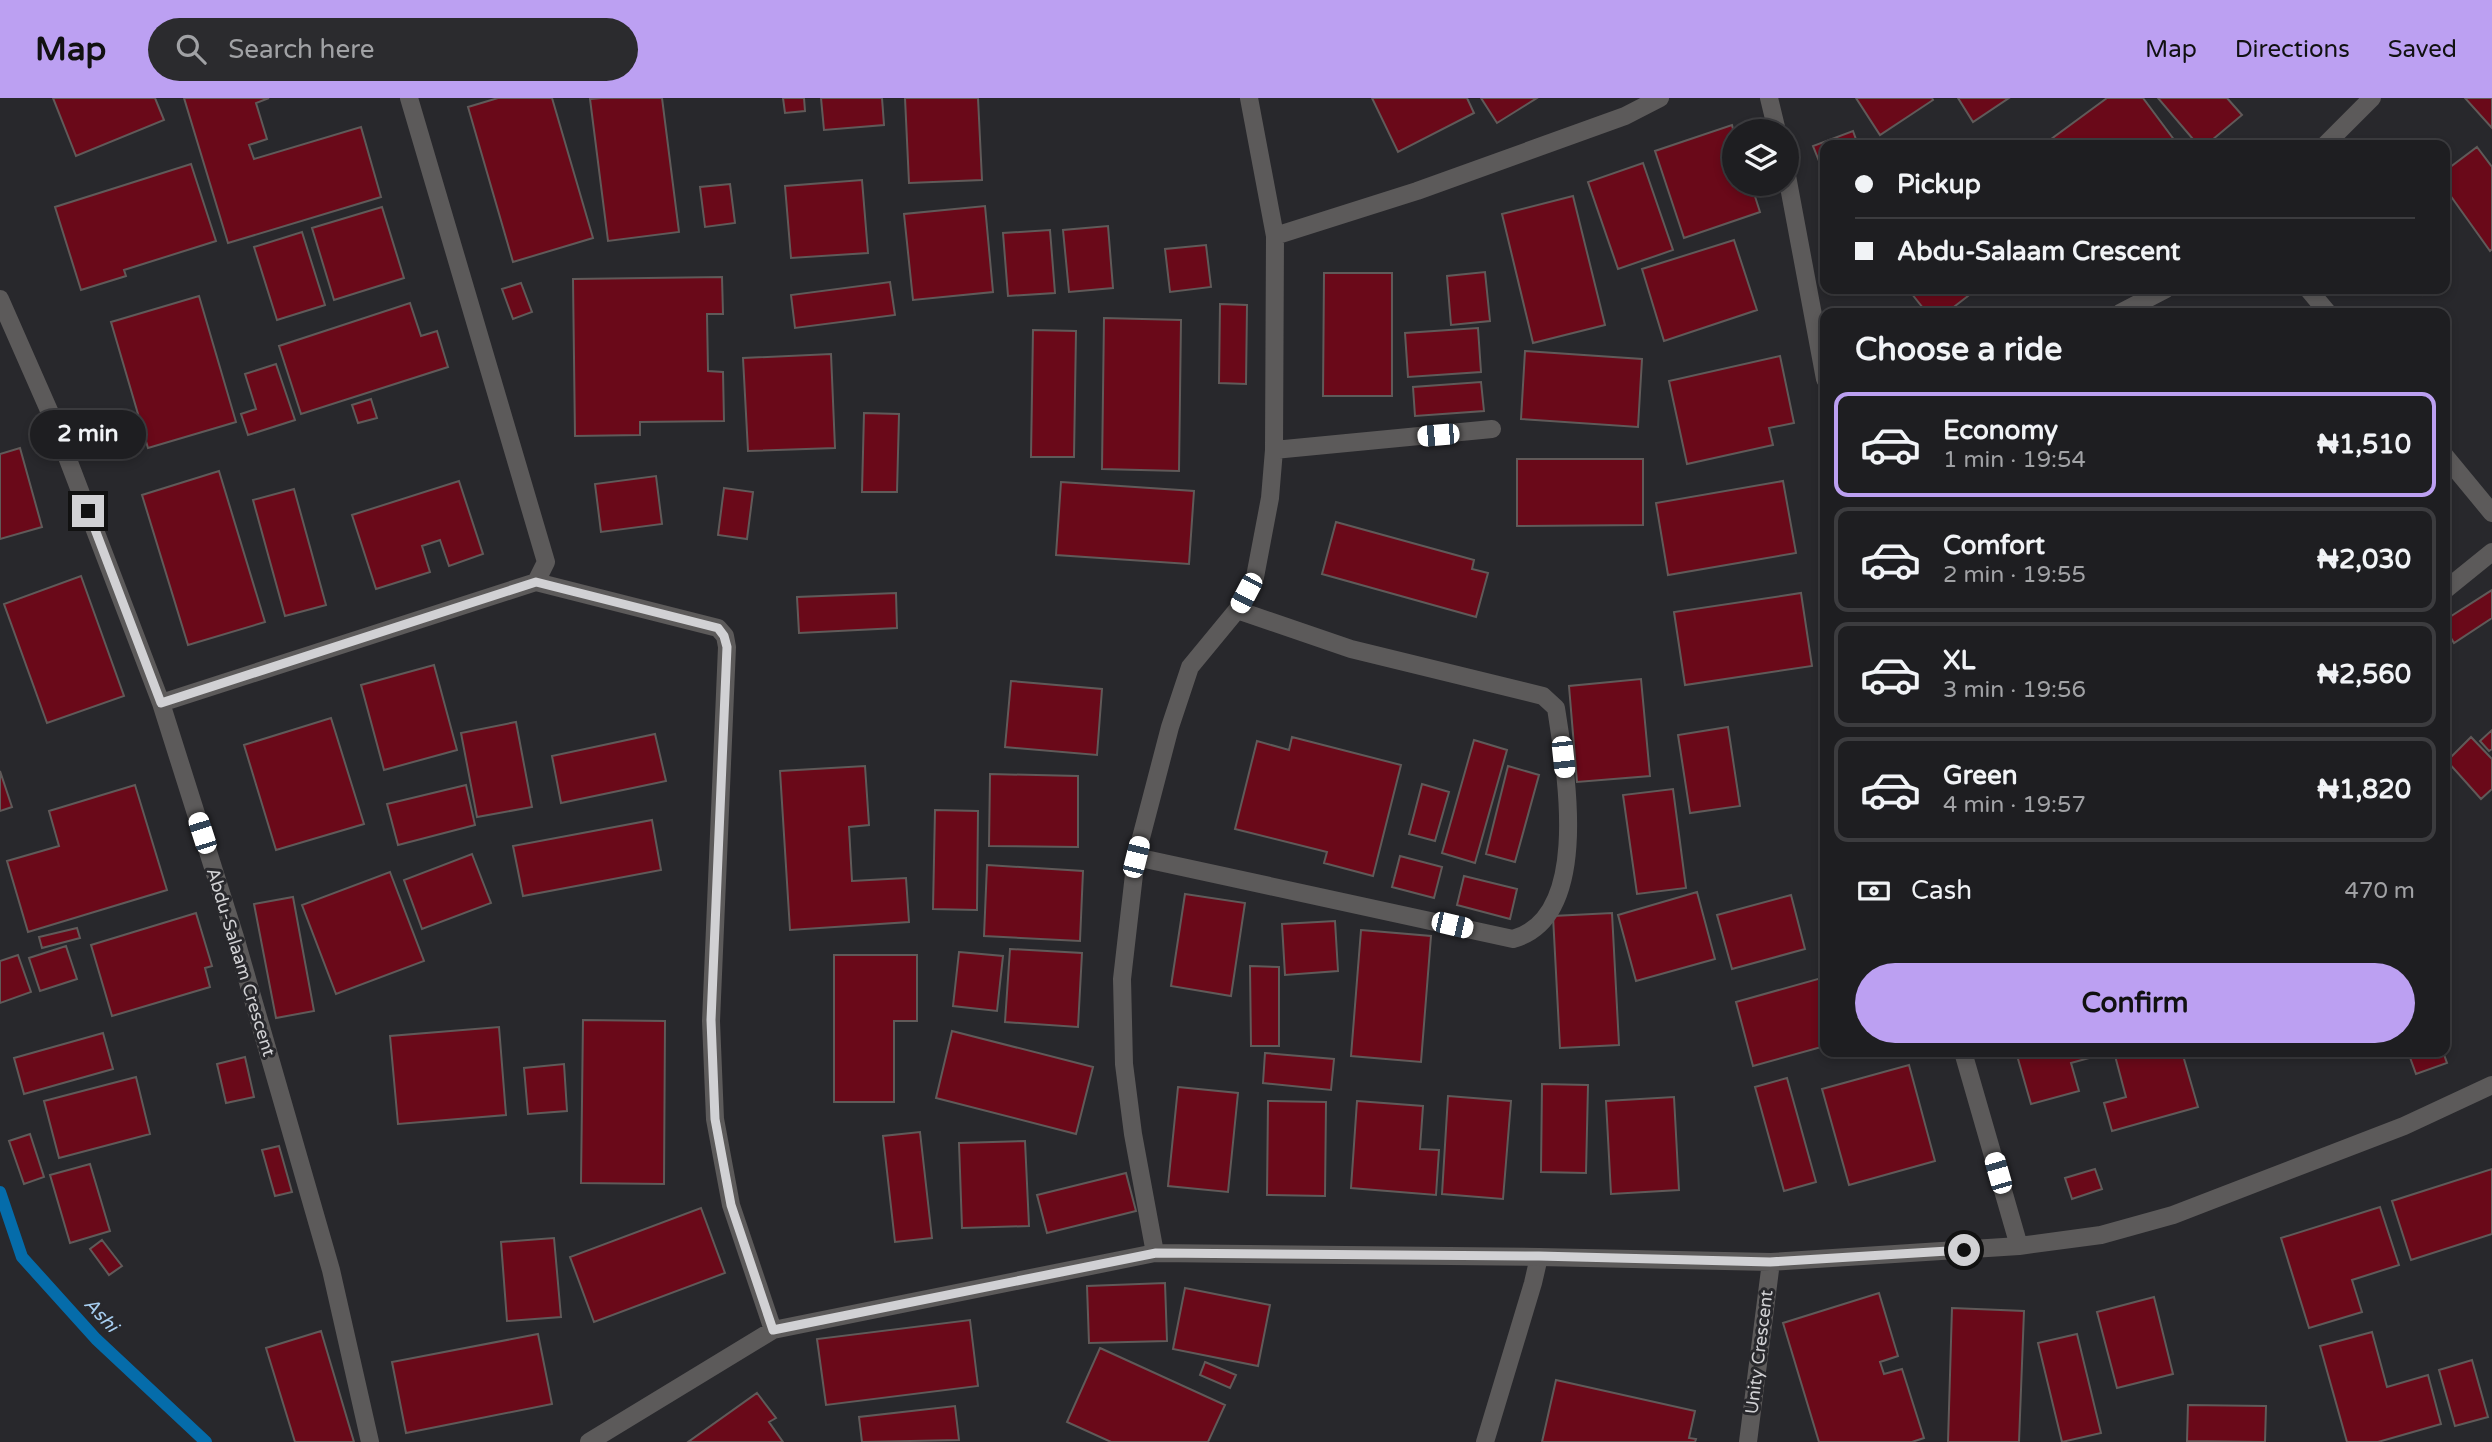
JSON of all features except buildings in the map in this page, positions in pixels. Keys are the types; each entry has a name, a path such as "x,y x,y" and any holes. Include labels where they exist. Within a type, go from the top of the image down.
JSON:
{"street":[{"path":"409,98 546,562 536,582"},
{"path":"1156,1253 1133,1134 1124,1064 1122,979 1136,857 1170,727 1190,667 1237,610 1255,577 1270,498 1274,450 1275,236 1249,98"},
{"path":"1275,236 1430,186 1625,116 1660,98"},
{"path":"1769,98 1774,119"},
{"path":"2330,140 2372,98"},
{"path":"1791,196 1820,352"},
{"path":"2130,308 2156,294"},
{"path":"2312,294 2324,308"},
{"name":"Abdu-Salaam Crescent","path":"0,299 51,415 161,703 234,937 331,1270 370,1442"},
{"path":"1274,450 1492,429"},
{"path":"2450,462 2492,513"},
{"path":"2450,586 2492,552"},
{"path":"161,703 536,582 691,619 718,628 727,647 711,1020 715,1119 731,1205 773,1330"},
{"path":"1136,857 1513,939 1527,935 1545,916 1561,891 1567,856 1569,815 1556,708 1551,701 1543,696 1351,649 1237,610"},
{"path":"1964,1057 2019,1247"},
{"path":"592,1441 773,1330 1156,1253 1539,1256 1770,1262 2019,1247 2101,1236 2173,1215 2403,1126 2492,1085"},
{"path":"1485,1442 1539,1256"},
{"name":"Unity Crescent","path":"1748,1442 1770,1262"}],"waterway":[{"name":"Ashi","path":"0,1192 22,1257 96,1339 206,1442"}],"route":[{"path":"88,511 161,703 536,582 691,619 718,628 727,647 711,1020 715,1119 731,1205 773,1330 1156,1253 1539,1256 1770,1262 1964,1250"}]}
